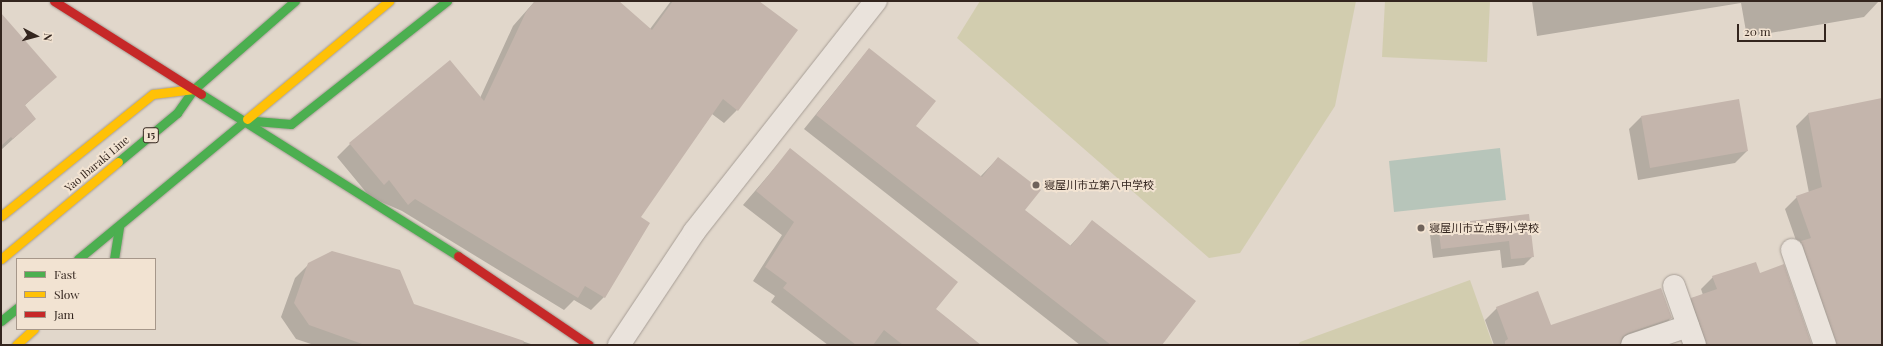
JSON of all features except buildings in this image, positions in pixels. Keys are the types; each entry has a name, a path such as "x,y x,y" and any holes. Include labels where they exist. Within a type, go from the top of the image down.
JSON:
{"main road":[{"path":"54,1 493,278 585,344"},
{"path":"79,258 243,120 389,1"},
{"path":"243,120 290,124 447,1"},
{"name":"Yao Ibaraki Line","path":"1,259 177,113 194,89 295,2"},
{"path":"1,216 152,94 194,89"},
{"path":"114,258 119,226"},
{"path":"1,321 16,309"},
{"path":"16,345 33,330"}],"street":[{"path":"619,345 694,232 876,1"},
{"path":"1792,250 1825,345"},
{"path":"1632,345 1692,335 1674,286"}],"shaded area":[{"path":"980,1 1356,1 1335,106 1240,253 1209,258 957,38"},
{"path":"1385,1 1490,1 1487,62 1382,57"},
{"path":"1500,148 1506,200 1394,212 1389,161"},
{"path":"1470,280 1493,345 1298,345 1300,342"}],"traffic: fast":[{"path":"118,162 177,113 194,89 295,1"},
{"path":"243,120 291,124 447,1"},
{"path":"201,94 458,256"},
{"path":"79,258 247,119"},
{"path":"114,258 119,226"},
{"path":"1,321 16,309"}],"traffic: slow":[{"path":"247,119 389,1"},
{"path":"1,216 153,94 194,89"},
{"path":"1,259 118,162"},
{"path":"16,345 33,330"}],"traffic: jam":[{"path":"54,1 201,94"},
{"path":"458,256 589,345"}],"place":[{"name":"寝屋川市立第八中学校","path":"1036,185"},
{"name":"寝屋川市立点野小学校","path":"1421,228"}]}
